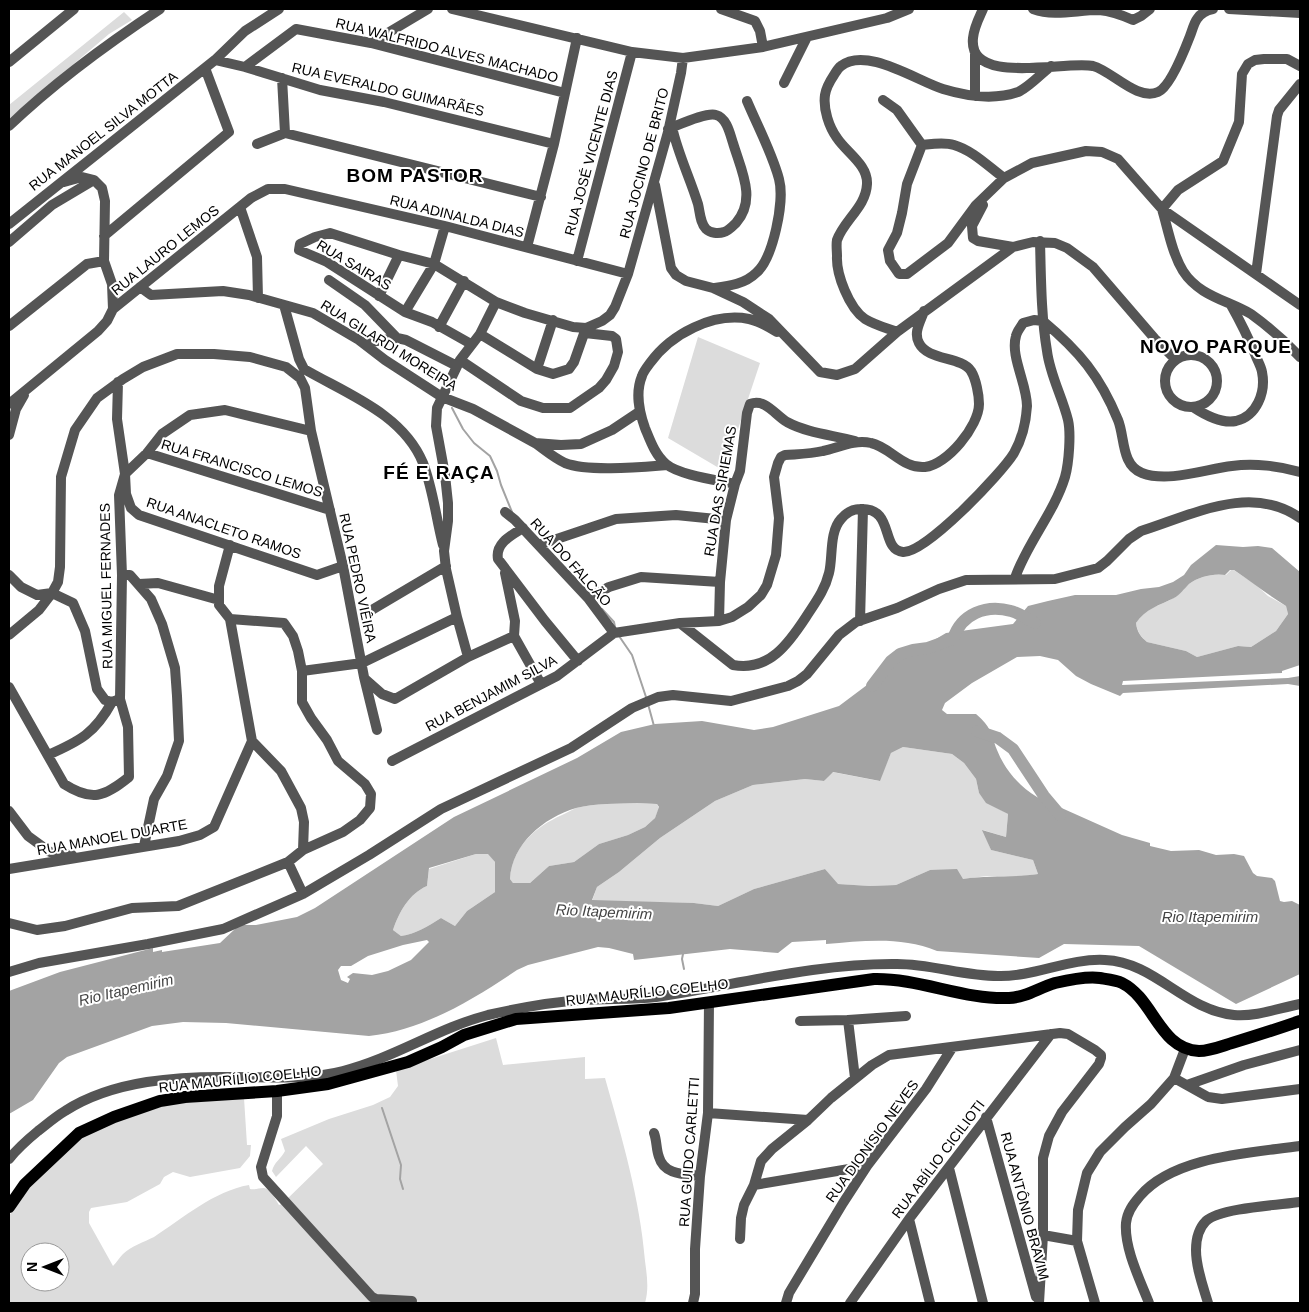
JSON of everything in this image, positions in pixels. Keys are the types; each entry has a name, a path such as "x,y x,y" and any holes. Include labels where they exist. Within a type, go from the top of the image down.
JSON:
{"main road":[{"name":"RUA MAURÍLIO COELHO","path":"9,1207 25,1184 79,1133 114,1117 160,1101 176,1098 277,1091 328,1084 363,1076 408,1062 471,1032 516,1019 640,1005 709,1002 864,980 890,979 992,997 1008,998 1024,996 1054,984 1076,979 1099,978 1122,983 1131,990 1149,1010 1166,1035 1185,1049"},
{"path":"1185,1049 1200,1051 1216,1048 1300,1021"}],"street":[{"path":"9,62 74,9"},
{"path":"9,126 75,70 126,31 160,9"},
{"name":"RUA MANOEL SILVA MOTTA","path":"9,224 215,60 245,31 279,9"},
{"path":"371,43 428,9"},
{"path":"452,9 632,52 683,58 763,47 887,18 910,9"},
{"path":"721,9 755,21 760,31 763,47"},
{"path":"975,96 975,52 973,40 975,28 983,9"},
{"path":"1033,9 1044,13 1057,14 1099,10 1133,20 1150,9"},
{"path":"975,52 987,63 1000,67 1029,69 1051,66 1090,66 1099,68 1140,92 1158,92 1168,82 1186,47 1197,19 1206,10 1213,9"},
{"path":"1229,9 1300,13"},
{"name":"RUA WALFRIDO ALVES MACHADO","path":"245,67 296,29 371,43 565,93"},
{"path":"784,83 807,37"},
{"path":"527,247 554,144 577,38"},
{"name":"RUA JOSÉ VICENTE DIAS","path":"577,261 632,52"},
{"name":"RUA JOCINO DE BRITO","path":"585,330 610,315 628,274 670,128 683,58"},
{"path":"897,332 879,327 863,318 845,292 836,265 837,241 848,220 864,199 868,184 864,170 837,138 830,123 825,109 825,95 829,82 841,66 856,59 872,60 945,90 975,96 998,95 1020,91 1051,66"},
{"path":"1162,209 1178,190 1223,160 1239,122 1242,74 1248,64 1255,60 1286,59 1300,66"},
{"name":"RUA EVERALDO GUIMARÃES","path":"215,60 245,67 320,90 384,102 554,144"},
{"path":"104,236 229,132 205,68"},
{"path":"282,78 285,133"},
{"path":"1256,274 1277,116 1279,110 1300,84"},
{"path":"882,100 896,110 922,145"},
{"path":"712,288 743,282 756,274 765,264 779,217 782,200 779,180 747,101"},
{"path":"714,114 722,118 726,123 746,183 747,203 741,217 724,232 715,234 707,231 703,224 698,204 670,128 714,114"},
{"path":"257,144 285,133 541,197"},
{"path":"922,145 944,143 954,145 968,152 1004,178"},
{"path":"922,145 907,184 896,233 888,250 890,261 899,274 907,274 948,243 976,205 1004,178 1032,163 1086,151 1102,152 1118,159 1162,209 1300,305"},
{"path":"58,184 82,177 94,180 102,188 105,201 104,261 112,284 113,309"},
{"path":"9,242 52,205 94,180"},
{"path":"654,184 672,268 676,276 686,281 712,288 743,302 769,319 820,372 837,375 855,369 924,310 1012,247"},
{"name":"RUA ADINALDA DIAS","path":"251,198 268,189 285,189 446,226 628,274"},
{"name":"RUA LAURO LEMOS","path":"9,404 98,331 108,321 113,309 251,198"},
{"path":"984,198 972,226 973,238 978,241 1012,247 1040,241 1055,243 1067,248 1093,267 1155,339 1176,360"},
{"path":"240,207 257,257 258,298"},
{"path":"1162,209 1174,251 1183,272 1203,292 1249,314 1279,335 1300,357"},
{"path":"406,312 434,264 446,226"},
{"name":"RUA SAIRAS","path":"458,363 521,401 543,408 570,408 599,388 606,380 614,366 618,352 616,339 612,336 525,313 496,302 434,264 399,256 330,234 315,236 300,244 299,250 327,262 406,312 432,322 471,344"},
{"path":"1015,578 1019,566 1066,476 1068,452 1069,422 1052,375 1047,352 1043,321 1040,241"},
{"path":"379,296 399,256"},
{"path":"9,326 87,264 104,261"},
{"path":"329,280 365,305 397,338"},
{"path":"439,327 464,281"},
{"name":"RUA GILARDI MOREIRA","path":"140,288 151,294 224,291 313,313 363,343 385,360 442,397 473,409 535,443 581,444 612,430 639,412"},
{"path":"444,551 448,503 436,426 437,408 458,363 480,334 496,302"},
{"path":"284,305 299,359 304,369 365,403 392,421 410,440 422,462 432,492 456,617 468,657"},
{"path":"1193,407 1207,416 1235,421 1256,408 1262,394 1262,372 1243,325 1231,305"},
{"path":"719,621 748,607 761,595 766,585 776,555 779,518 774,477 782,456 809,454 858,442 871,443 912,466 925,467 939,463 950,455 974,422 979,405 972,371 965,366 929,353 920,345 917,337 918,328 924,310"},
{"path":"735,484 686,473 667,465 658,456 649,439 639,412 638,394 642,376 656,355 670,341 693,328 712,322 732,318 750,319 783,334"},
{"path":"537,369 553,320"},
{"path":"680,623 733,665 742,667 755,665 770,658 786,646 820,596 829,573 832,544 839,521 848,512 863,508 876,511 882,517 896,550 903,552 911,551 962,512 994,478 1013,454 1022,435 1027,406 1024,384 1016,353 1016,335 1023,323 1034,320 1043,321 1068,342 1101,384 1119,422 1127,458 1134,468 1142,473 1157,476 1190,474 1233,466 1255,465 1300,472"},
{"path":"480,334 537,369 554,374 569,369 574,362 585,330"},
{"path":"363,343 397,338 406,340 458,363"},
{"name":"RUA PEDRO VIÊIRA","path":"52,593 58,582 60,567 61,477 75,430 97,398 118,382 143,367 177,354 214,354 250,357 286,367 300,378 305,388 311,431 343,566 364,677 377,730"},
{"path":"1192,354 1201,356 1214,367 1218,384 1210,400 1204,405 1193,407 1178,404 1172,399 1165,383 1166,374 1170,366 1176,360 1192,354"},
{"name":"RUA ANACLETO RAMOS","path":"118,382 117,419 126,494 131,508 139,515 318,575 343,566"},
{"path":"9,434 16,409 28,389"},
{"name":"RUA DAS SIRIEMAS","path":"719,621 720,582 726,520 740,471 747,413 750,404 758,403 765,405 787,422 812,431 858,442"},
{"path":"125,474 147,453 162,434 190,415 226,410 311,431"},
{"path":"535,443 554,458 567,464 630,468 667,465"},
{"name":"RUA FRANCISCO LEMOS","path":"147,453 330,510"},
{"name":"RUA MIGUEL FERNADES","path":"116,700 122,575 119,495 125,474"},
{"path":"9,972 39,963 223,929 303,894 369,855 441,808 571,748 632,708 658,696 673,695 731,701 768,692 798,681 807,674 838,635 860,620 876,616 939,589 966,580 1055,579 1098,568 1129,539 1141,531 1231,502 1254,501 1270,504 1300,518"},
{"path":"860,620 863,508"},
{"name":"RUA DO FALCÃO","path":"505,512 523,528 588,598 614,633"},
{"path":"539,545 616,519 676,515 726,520"},
{"path":"523,528 504,540 497,555 545,621 578,661"},
{"path":"230,545 219,586 219,605 230,620 252,741 281,771 301,808 304,822 303,850"},
{"path":"365,614 446,566"},
{"path":"504,567 515,621 514,636 541,684"},
{"path":"9,575 21,587 37,595 52,593 73,604 85,631 97,689 105,700 116,700"},
{"path":"122,575 130,576 152,599 162,624 175,668 179,741 167,776 154,798 144,846"},
{"path":"588,598 609,587 641,577 720,582"},
{"path":"139,584 158,583 219,600"},
{"path":"9,635 39,610 52,593"},
{"path":"302,671 362,663 456,617"},
{"path":"9,923 37,930 65,926 132,908 178,906 288,862 303,850 342,832 360,820 370,808 372,794 365,784 338,761 327,740 310,718 302,702 302,671 293,636 284,623 230,620"},
{"name":"RUA BENJAMIM SILVA","path":"392,761 557,676 614,633 680,623 719,621"},
{"path":"364,677 382,694 395,699 468,657 514,636"},
{"path":"9,687 64,784 78,794 104,794 129,777 128,727 116,700"},
{"path":"48,755 67,747 92,731 116,700"},
{"name":"RUA MANOEL DUARTE","path":"9,869 179,841 200,835 214,827 252,741"},
{"path":"9,811 28,836 50,852 81,856"},
{"path":"288,862 303,894"},
{"path":"9,1159 18,1147 66,1110 111,1090 164,1079 232,1076 268,1078 313,1076 342,1071 400,1051 440,1031 484,1016 552,1002 598,999 640,1005 804,972 835,968 895,964 928,966 996,976 1012,975 1090,960 1104,960 1120,962 1142,969 1199,1005 1231,1014 1253,1014 1300,1004"},
{"path":"804,972 805,988"},
{"name":"RUA GUIDO CARLETTI","path":"693,1303 695,1294 695,1250 700,1176 708,1113 709,1002"},
{"path":"800,1021 906,1016"},
{"path":"848,1020 855,1078"},
{"path":"740,1239 744,1205 754,1185 761,1161 830,1098 888,1055 1050,1034 1068,1034 1098,1052 1101,1058 1099,1064 1062,1112 1050,1136 1043,1158 1043,1235 1038,1303"},
{"name":"RUA ABÍLIO CICILIOTI","path":"854,1301 909,1219 1050,1034"},
{"name":"RUA DIONÍSIO NEVES","path":"786,1303 789,1293 835,1215 867,1166 926,1089 952,1048"},
{"path":"1095,1303 1077,1241 1078,1210 1087,1173 1100,1152 1151,1104 1174,1078 1185,1049"},
{"path":"1187,1085 1244,1065 1300,1050"},
{"path":"1174,1078 1208,1097 1222,1099 1300,1089"},
{"path":"277,1091 276,1116 261,1167 263,1177 372,1297 376,1299 412,1301"},
{"path":"708,1113 808,1120"},
{"name":"RUA ANTÔNIO BRAVIM","path":"986,1117 1038,1303"},
{"path":"654,1133 662,1165 677,1174 700,1176"},
{"path":"1149,1303 1127,1242 1126,1222 1131,1207 1148,1186 1186,1166 1226,1156 1300,1146"},
{"path":"754,1185 867,1166"},
{"path":"949,1168 983,1303"},
{"path":"1208,1303 1196,1260 1197,1237 1205,1222 1215,1215 1300,1202"},
{"path":"909,1219 930,1303"},
{"path":"1043,1235 1077,1241"}],"shaded area":[{"path":"124,12 132,20 109,34 9,119 9,105"},
{"path":"698,337 760,363 724,471 668,438"},
{"path":"1232,569 1255,584 1268,596 1286,606 1288,614 1276,631 1251,647 1238,646 1197,657 1186,651 1147,642 1141,636 1136,623 1151,609 1172,599 1197,579 1211,575 1226,575"},
{"path":"903,747 952,754 964,763 976,779 979,793 986,802 1008,814 1006,837 983,830 991,850 1033,860 1038,874 1018,877 987,876 963,879 930,870 896,885 870,886 837,884 825,869 754,889 718,906 694,903 592,901 597,887 619,872 660,838 715,801 753,785 805,779 824,781 832,772 879,781 891,753"},
{"path":"637,803 657,804 659,808 655,818 645,827 628,835 599,844 574,862 549,866 530,883 513,883 510,879 515,857 520,848 534,832 552,820 583,806"},
{"path":"476,854 489,854 495,862 495,892 467,911 455,926 441,918 422,929 406,935 401,936 393,930 406,904 415,894 427,886 429,869"},
{"path":"496,1038 503,1065 585,1057 585,1079 605,1078 630,1169 643,1238 647,1282 645,1303 9,1303 9,1216 26,1189 85,1134 139,1113 172,1104 244,1098 247,1145 251,1145 250,1156 240,1168 190,1177 173,1172 164,1177 160,1184 127,1202 91,1208 89,1223 113,1266 130,1249 154,1237 211,1199 236,1188 249,1185 250,1189 264,1188 269,1190 279,1205 282,1204 323,1164 306,1146 276,1177 272,1171 273,1168 285,1151 281,1139 329,1119 373,1105 390,1097 398,1086 396,1070"}],"water":[{"name":"Rio Itapemirim","path":"1216,545 1258,546 1272,548 1300,572 1300,665 1282,671 1282,673 1123,681 1122,685 1300,676 1300,686 1288,684 1123,693 1120,696 1076,676 1058,660 1040,656 1017,657 972,683 945,703 942,710 947,714 976,714 988,727 1008,771 1024,788 1037,797 1122,835 1150,843 1150,846 1171,851 1199,850 1216,855 1234,854 1244,856 1253,873 1257,876 1272,878 1275,881 1280,901 1292,901 1300,905 1300,974 1236,1004 1139,946 1064,944 1039,958 937,951 923,946 896,941 826,944 826,940 792,942 778,953 730,949 634,960 633,954 598,947 528,965 447,1012 389,1033 369,1036 226,1023 183,1022 152,1026 67,1057 59,1063 33,1100 9,1114 9,991 60,972 153,948 153,952 162,950 162,952 220,943 236,928 243,925 256,925 297,917 315,908 454,817 577,758 621,732 655,724 702,721 754,730 773,727 839,706 899,661 946,633 1013,624 1028,606 1075,595 1116,595 1159,587 1173,582 1184,575 1191,565","holes":["1230,570 1234,570 1286,606 1288,614 1276,631 1251,647 1238,646 1197,657 1186,651 1147,642 1141,636 1136,623 1148,611 1176,597 1197,579 1211,575 1225,575","903,747 952,754 964,763 976,779 979,793 986,803 1008,814 1006,837 982,830 991,850 1033,860 1038,874 963,879 957,869 930,870 896,885 870,886 838,884 825,869 754,889 718,906 694,903 592,900 597,887 619,872 660,838 715,801 753,785 805,779 824,781 833,772 880,781 891,753","637,803 657,804 659,807 655,818 645,827 628,835 599,844 574,862 549,866 530,883 513,883 510,879 512,866 523,844 531,834 552,818 564,812 583,806","476,854 488,854 495,862 495,892 467,911 455,926 441,918 417,932 401,936 393,930 398,917 410,899 427,886 429,868","427,940 429,942 411,960 388,971 372,975 353,973 347,977 350,979 348,983 341,980 338,970 341,966 351,966 368,956 403,945"]}],"waterway":[{"path":"452,408 463,429 474,443 490,456 512,512"},
{"path":"602,609 614,622 615,627"},
{"name":"Rio Itapemirim","path":"872,686 891,661 900,654 928,648 953,639 962,623 976,613 984,610 1002,609 1017,613 1035,623"},
{"path":"619,636 632,655 646,697"},
{"path":"648,704 654,726"},
{"name":"Rio Itapemirim","path":"977,731 998,738 1013,749 1044,796 1060,815"},
{"path":"683,954 684,969"},
{"path":"382,1108 401,1165 400,1179 403,1189"}],"district":[{"name":"BOM PASTOR","path":"415,175"},
{"name":"NOVO PARQUE","path":"1216,346"},
{"name":"FÉ E RAÇA","path":"439,472"}]}
